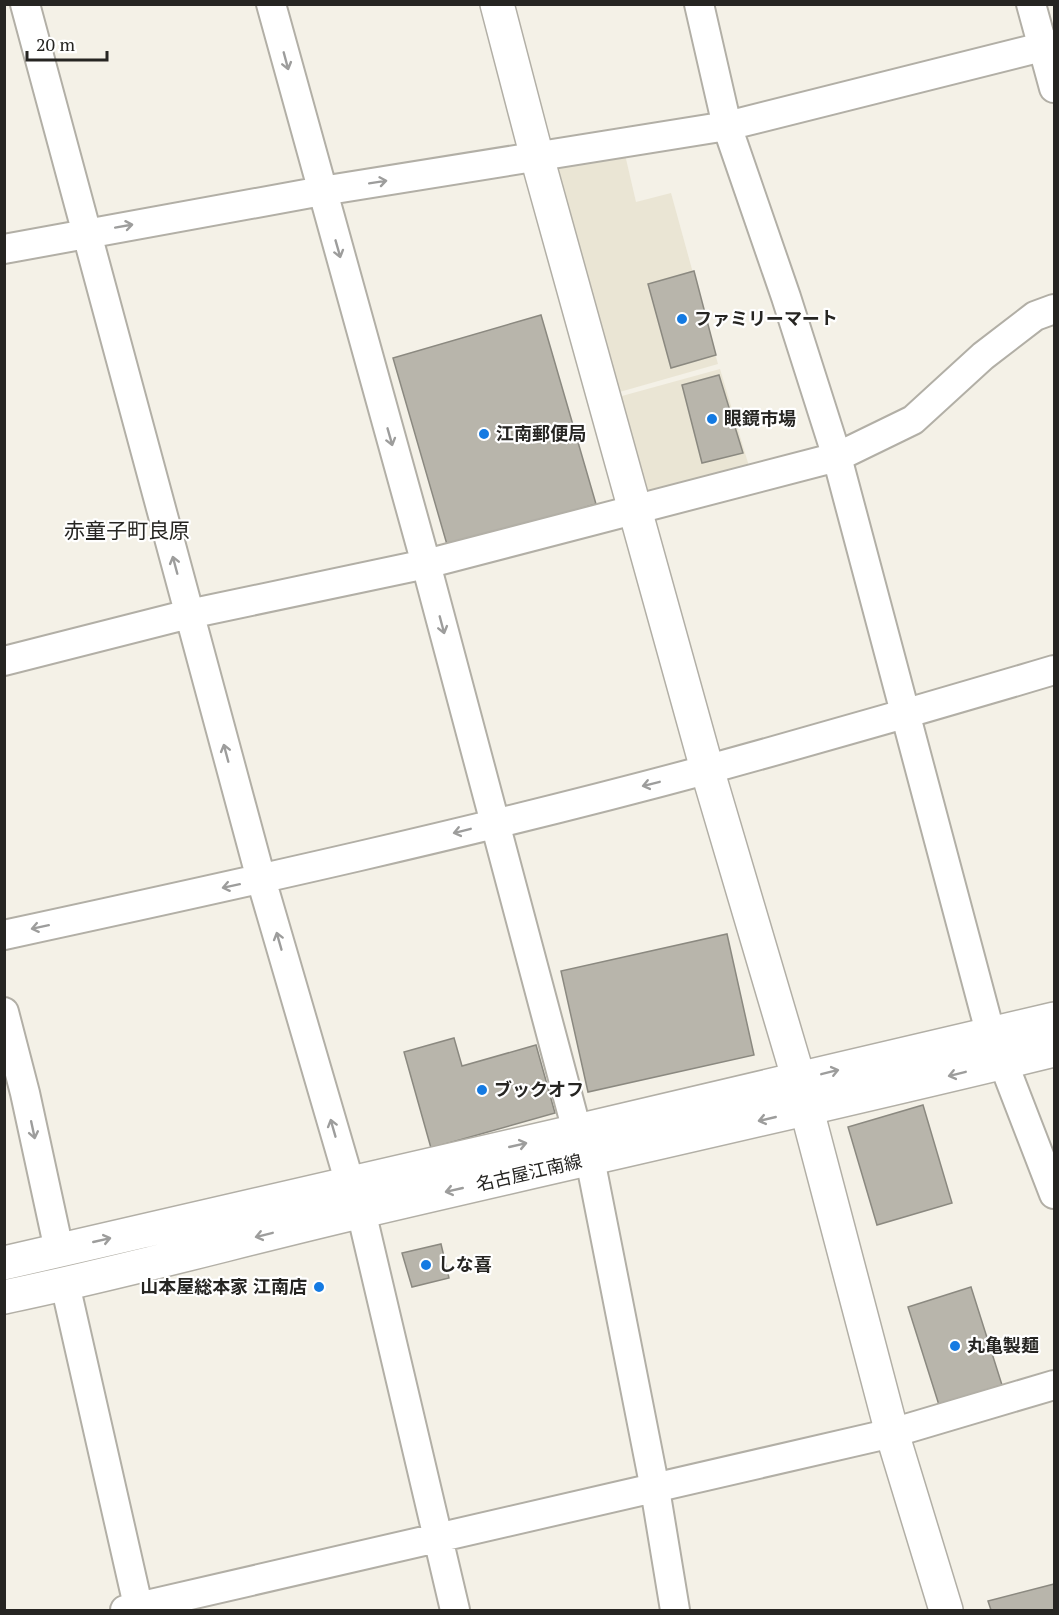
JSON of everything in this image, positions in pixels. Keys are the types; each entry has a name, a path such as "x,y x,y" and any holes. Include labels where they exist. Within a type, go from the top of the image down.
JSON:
{"main road":[{"path":"497,4 537,157 707,769 803,1095 892,1433 946,1611"},
{"name":"名古屋江南線","path":"803,1095 990,1032 1054,1019"},
{"name":"名古屋江南線","path":"4,1263 59,1250 355,1198 803,1095 1004,1062 1054,1050"},
{"name":"名古屋江南線","path":"4,1297 65,1284 355,1198"}],"street":[{"path":"25,4 261,879 355,1198 454,1611"},
{"path":"271,4 584,1145 655,1490 675,1611"},
{"path":"699,4 728,126 837,457 990,1032"},
{"path":"1031,4 1049,45 1054,88"},
{"path":"4,249 322,191 728,126 1049,45"},
{"path":"4,661 189,614 426,564 837,457 913,420 983,356 1035,316 1054,309"},
{"path":"4,935 261,879 496,823 707,769 1054,670"},
{"path":"4,1012 15,1096 59,1250"},
{"path":"1004,1062 1054,1194"},
{"path":"65,1284 134,1609 655,1490 892,1433 1054,1385"}],"shaded area":[{"path":"623,146 636,202 671,193 718,364 609,395 541,161"},
{"path":"720,369 751,473 638,504 611,399"}],"building":[{"name":"ファミリーマート","path":"694,271 716,355 671,368 648,284"},
{"path":"541,315 596,504 448,548 393,358"},
{"name":"眼鏡市場","path":"719,375 743,453 702,463 682,385"},
{"path":"727,934 754,1055 588,1092 561,971"},
{"name":"ブックオフ","path":"454,1038 462,1066 536,1045 555,1113 431,1148 404,1052"},
{"path":"923,1105 952,1203 877,1225 848,1127"},
{"name":"しな喜","path":"441,1244 449,1278 412,1287 402,1253"},
{"name":"丸亀製麺","path":"971,1287 1002,1385 939,1405 908,1307"},
{"path":"1054,1584 1054,1610 991,1610 988,1601"}],"place":[{"name":"ファミリーマート","path":"682,319"},
{"name":"眼鏡市場","path":"712,419"},
{"name":"江南郵便局","path":"484,434"},
{"name":"ブックオフ","path":"482,1090"},
{"name":"しな喜","path":"426,1265"},
{"name":"山本屋総本家 江南店","path":"319,1287"},
{"name":"丸亀製麺","path":"955,1346"}],"district":[{"name":"赤童子町良原","path":"127,531"}]}
